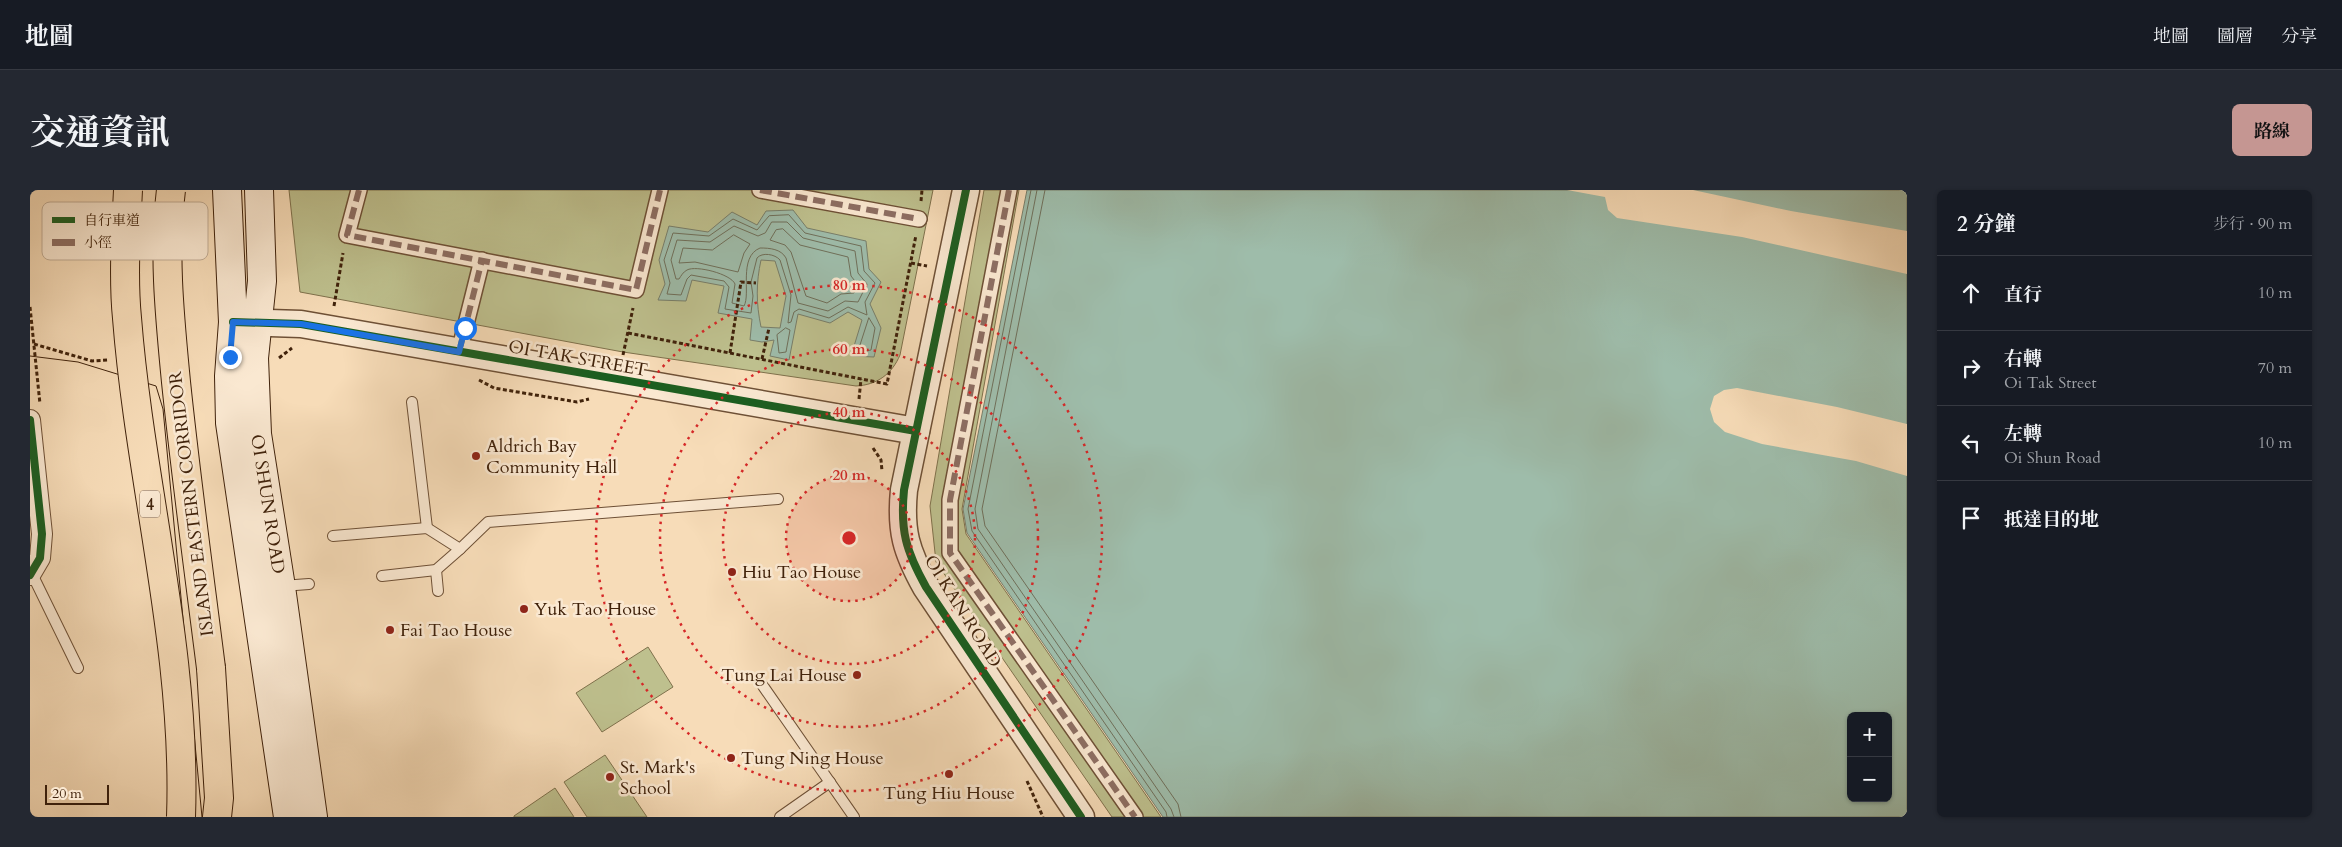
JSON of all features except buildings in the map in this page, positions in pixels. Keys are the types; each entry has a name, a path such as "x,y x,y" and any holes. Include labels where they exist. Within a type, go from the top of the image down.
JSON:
{"highway":[{"name":"ISLAND EASTERN CORRIDOR","path":"127,260 127,317 142,451 171,644 182,776 181,817"},
{"name":"ISLAND EASTERN CORRIDOR","path":"169,260 169,309 182,445 211,668 219,811"}],"main road":[{"name":"OI SHUN ROAD","path":"227,190 246,322 254,358 256,434 281,587 313,817"},
{"name":"OI SHUN ROAD","path":"258,190 262,281 246,322 229,376 230,423 288,817"}],"street":[{"path":"359,190 347,235 636,290 660,190"},
{"path":"760,190 919,219"},
{"name":"OI KAN ROAD","path":"966,190 904,490 902,518 906,544 914,565 926,587 1082,817"},
{"path":"1009,190 950,500 950,553 1135,817"},
{"path":"459,352 482,260"},
{"name":"OI TAK STREET","path":"246,322 301,324 916,432"},
{"path":"30,420 42,534 40,558 31,574"}],"lane":[{"path":"412,402 427,528"},
{"path":"382,576 436,570 488,522 778,499"},
{"path":"333,536 427,528 460,549"},
{"path":"436,570 438,591"},
{"path":"31,574 78,668"},
{"path":"281,587 309,584"},
{"path":"762,686 854,817"},
{"path":"780,817 830,782"}],"path":[{"path":"628,333 887,384 919,219"},
{"path":"334,306 347,235"},
{"path":"730,353 742,282 756,283"},
{"path":"623,355 636,290"},
{"path":"762,359 769,328"}],"green space":[{"path":"289,190 933,190 900,355 893,368 883,377 871,383 856,386 623,352 300,292"},
{"path":"984,190 1019,190 962,509 966,534 1161,817 1112,817 936,562 930,506"},
{"path":"648,647 673,687 602,732 576,693"},
{"path":"605,755 647,817 587,817 564,782"},
{"path":"555,788 574,817 514,817 514,816"}],"water":[{"path":"1027,190 1907,190 1907,817 1163,817 967,533 963,509"},
{"path":"793,210 807,228 866,241 869,269 881,282 870,304 881,328 874,357 851,356 862,320 848,312 830,323 798,314 789,360 770,356 774,340 762,342 750,340 752,319 718,313 724,286 692,280 686,301 658,300 665,284 659,260 669,226 708,232 732,212 757,225 766,211","holes":["761,260 775,261 786,296 780,328 761,327 757,293"]}],"pier":[{"path":"1567,190 1693,190 1791,211 1907,231 1907,274 1742,237 1617,218 1608,210 1605,197"},
{"path":"1737,388 1837,407 1907,424 1907,476 1856,461 1762,444 1725,432 1714,422 1710,409 1714,396 1724,390"}],"tram line":[{"path":"30,356 78,362 156,386 163,409 202,817"}],"marked path":[{"path":"359,190 347,235 636,290 660,190"},
{"path":"760,190 919,219"},
{"path":"1009,190 950,500 950,553 1135,817"},
{"path":"459,352 482,260"}],"cycle path":[{"path":"966,190 904,490 903,517 906,540 909,551 926,587 1081,817"},
{"path":"233,322 301,324 916,431"},
{"path":"30,420 42,534 40,558 30,575"}],"place":[{"name":"Aldrich Bay Community Hall","path":"476,456"},
{"name":"Hiu Tao House","path":"732,572"},
{"name":"Yuk Tao House","path":"524,609"},
{"name":"Fai Tao House","path":"390,630"},
{"name":"Tung Lai House","path":"857,675"},
{"name":"Tung Ning House","path":"731,758"},
{"name":"Tung Hiu House","path":"949,774"},
{"name":"St. Mark's School","path":"610,777"}],"route":[{"path":"230,357 233,322 258,321 301,324 459,352 465,328"}]}
